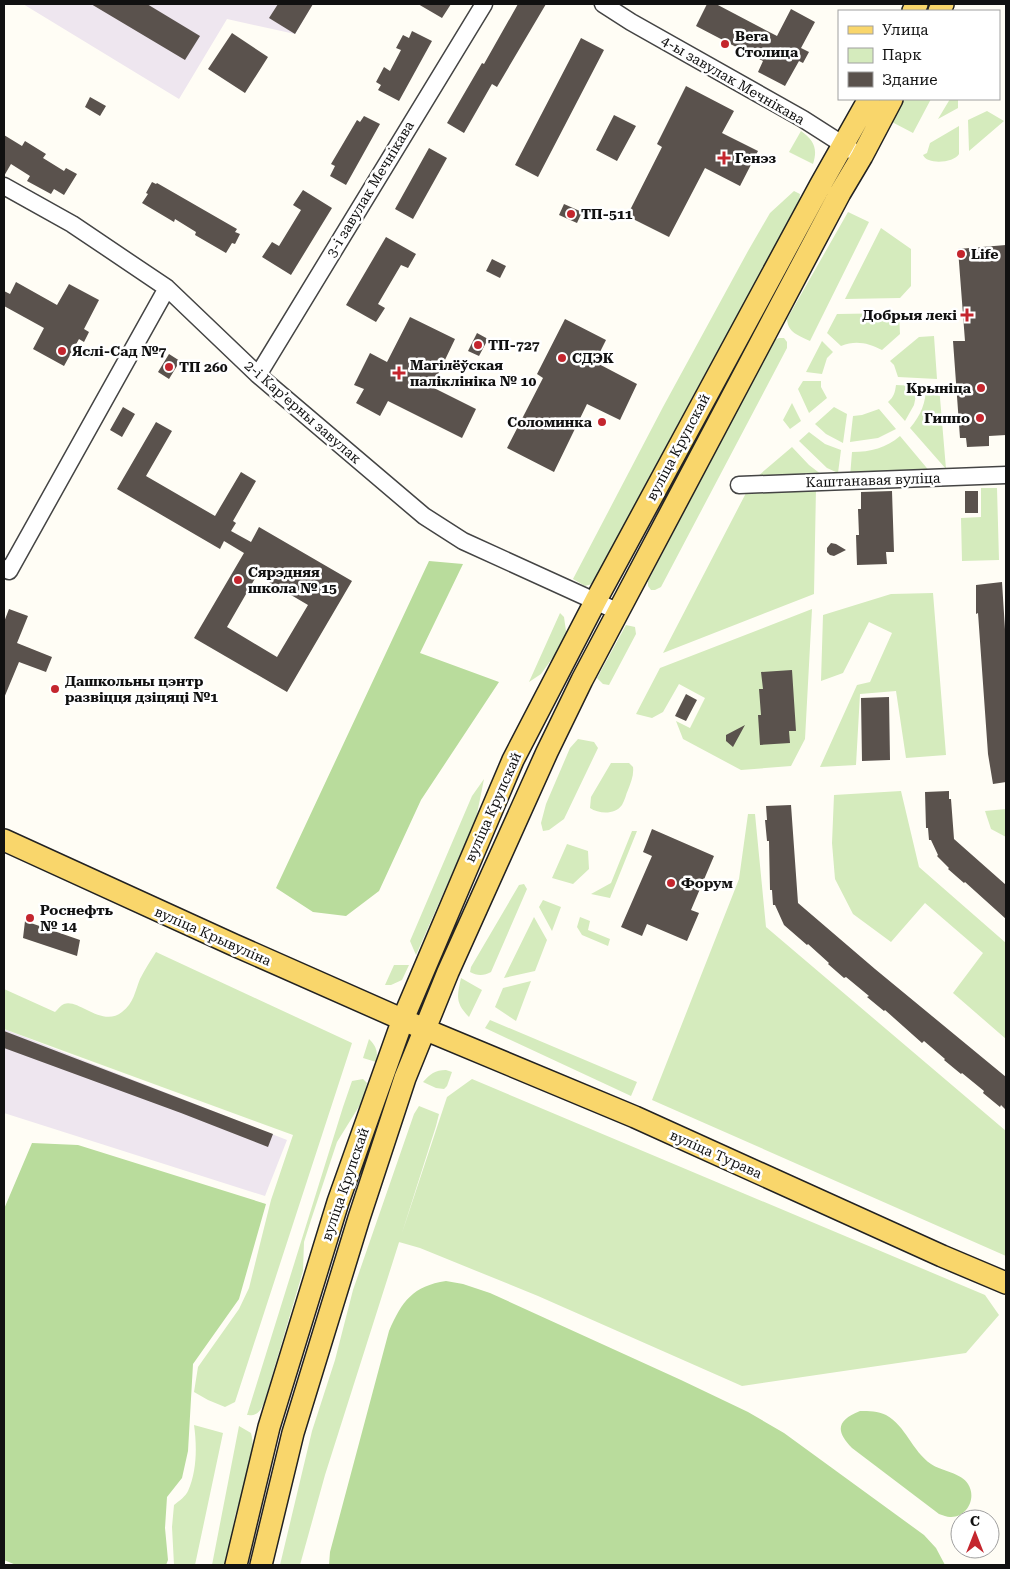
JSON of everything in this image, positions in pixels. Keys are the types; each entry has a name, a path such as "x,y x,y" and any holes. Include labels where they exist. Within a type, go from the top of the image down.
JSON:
{"main road":[{"name":"вуліца Крупскай","path":"236,1565 269,1427 338,1202 403,1019 513,760 596,600 816,193 868,100"},
{"name":"вуліца Крупскай","path":"261,1565 293,1434 359,1218 405,1078 448,972 547,752 582,680 891,100"},
{"name":"вуліца Крывуліна","path":"4,840 158,911 424,1029"},
{"name":"вуліца Турава","path":"424,1029 634,1117 1006,1283"}],"street":[{"name":"3-і завулак Мечнікава","path":"258,375 484,4"},
{"name":"4-ы завулак Мечнікава","path":"603,4 631,22 803,119 862,156"},
{"name":"2-і Карʼерны завулак","path":"4,186 72,224 167,288 258,375 424,516 463,541 619,612"},
{"path":"7,570 167,288"},
{"name":"Каштанавая вуліца","path":"739,485 1006,475"}],"shaded area":[{"path":"23,4 313,4 295,34 227,19 179,99"},
{"path":"4,1029 287,1140 265,1196 4,1113"}],"green space":[{"path":"904,100 930,100 913,133 892,122"},
{"path":"949,100 958,100 958,108 938,119"},
{"path":"987,111 1004,121 969,151 968,120"},
{"path":"959,126 959,154 956,157 941,162 925,158 923,155 927,153 930,143"},
{"path":"801,131 814,145 813,164 789,152"},
{"path":"794,191 800,194 799,203 592,584 585,586 573,579 663,407 770,213"},
{"path":"848,212 869,222 810,341 792,331 789,328 787,319"},
{"path":"881,228 911,249 911,286 900,298 845,299"},
{"path":"899,313 900,334 882,350 862,343 841,346 827,333 837,314"},
{"path":"934,336 937,379 898,377 894,365 890,361 919,337"},
{"path":"784,338 787,342 787,348 661,587 651,590 648,586 648,581 774,340"},
{"path":"822,341 833,352 827,358 822,374 806,372"},
{"path":"803,381 821,381 821,387 827,398 809,413 798,389"},
{"path":"896,385 918,386 914,405 905,421 888,402 894,394"},
{"path":"926,386 939,386 946,469 910,428 922,408"},
{"path":"792,403 801,421 790,429 783,420"},
{"path":"834,407 847,414 843,443 826,434 815,424"},
{"path":"879,409 896,429 878,438 850,442 853,416"},
{"path":"809,432 825,444 841,450 838,473 827,468 799,441"},
{"path":"900,436 931,473 850,477 852,452 878,448 889,444"},
{"path":"792,447 809,465 822,475 751,482"},
{"path":"816,488 814,594 663,653 746,493"},
{"path":"981,488 997,488 999,560 962,561 961,518 981,517"},
{"path":"429,561 463,564 420,653 499,682 421,800 379,891 346,916 313,912 276,888"},
{"path":"933,593 946,755 906,758 896,691 860,694 856,765 820,767 857,685 870,682 892,633 869,622 843,673 821,681 823,615 891,594"},
{"path":"812,609 805,739 791,766 741,770 683,739 676,721 690,728 705,698 679,684 663,712 652,718 636,714 660,668"},
{"path":"560,613 564,617 567,638 541,674 529,682"},
{"path":"626,625 635,627 636,634 609,685 603,684 597,678"},
{"path":"578,739 594,742 598,748 564,819 549,830 543,831 541,823 546,804 570,748"},
{"path":"611,763 629,763 633,767 632,778 624,801 619,808 611,812 598,811 590,808 591,797"},
{"path":"484,779 476,819 416,955 410,941 472,796"},
{"path":"901,791 919,867 1006,943 1006,1039 953,993 983,953 925,903 891,942 853,914 835,879 832,843 834,795"},
{"path":"1006,809 1006,837 991,829 985,811"},
{"path":"748,814 755,814 766,927 1006,1131 1006,1256 652,1100 739,879"},
{"path":"632,831 637,831 610,898 591,894 611,883"},
{"path":"567,844 588,851 589,869 573,884 552,878"},
{"path":"524,884 527,889 491,972 480,975 470,972 471,967 519,885"},
{"path":"543,900 561,907 552,931 539,907"},
{"path":"534,917 547,940 535,971 504,978"},
{"path":"580,917 590,921 588,930 610,939 608,946 582,935 577,927"},
{"path":"156,952 352,1043 235,1402 225,1407 194,1392 198,1367 239,1309 249,1288 271,1200 293,1135 4,1029 4,989 55,1012 63,1005 70,1003 106,1017 122,1012 134,997 140,979"},
{"path":"394,965 409,965 402,980 391,985 385,985"},
{"path":"461,978 482,990 469,1017 461,1008 458,999"},
{"path":"531,981 516,1021 495,1007 503,988"},
{"path":"490,1020 637,1082 631,1096 485,1028"},
{"path":"369,1039 376,1050 376,1062 363,1058"},
{"path":"446,1070 452,1072 444,1089 436,1088 423,1082 433,1073"},
{"path":"363,1079 367,1083 363,1100 337,1142 304,1242 303,1271 264,1403 258,1413 247,1415 343,1107 352,1081"},
{"path":"472,1079 985,1295 999,1315 966,1353 742,1386 538,1296 420,1248 399,1242 447,1097"},
{"path":"419,1106 439,1114 436,1126 325,1475 300,1565 280,1565 312,1431 335,1360 353,1290 414,1114"},
{"path":"32,1143 78,1145 266,1204 239,1299 193,1364 188,1451 182,1478 167,1497 165,1528 168,1560 166,1565 16,1565 4,1560 4,1209"},
{"path":"446,1281 463,1284 490,1293 748,1412 784,1433 924,1535 936,1548 945,1565 329,1565 330,1552 389,1331 399,1311 410,1297 425,1287"},
{"path":"860,1411 877,1412 893,1420 899,1425 924,1459 965,1480 971,1489 971,1501 967,1509 950,1509 950,1517 939,1514 852,1448 843,1436 841,1426 852,1414"},
{"path":"194,1425 223,1433 195,1565 174,1565 172,1527 174,1505 187,1493 195,1467 196,1441"},
{"path":"239,1426 251,1433 253,1443 251,1464 235,1516 226,1565 212,1565"}],"building":[{"path":"91,4 147,4 200,36 185,60"},
{"path":"278,4 313,4 295,34 269,18"},
{"path":"418,4 451,4 442,18"},
{"path":"518,4 546,4 497,87 492,84 464,133 447,123 482,63 484,64"},
{"path":"707,4 716,4 777,36 791,9 815,22 801,48 809,52 803,63 799,61 785,86 758,72 763,61 696,26"},
{"path":"412,31 432,41 399,101 378,90 381,85 376,82 384,67 390,71 401,50 396,48 403,35 409,38"},
{"path":"232,33 268,57 245,93 208,69"},
{"path":"581,38 604,50 538,177 515,165"},
{"path":"686,86 734,111 722,133 758,151 740,186 705,168 669,237 627,216 662,147 657,144"},
{"path":"90,97 106,106 100,116 85,107"},
{"path":"614,115 636,126 617,161 596,150"},
{"path":"364,116 380,124 346,185 330,176 335,166 331,164 357,120 360,122"},
{"path":"4,135 22,146 25,141 46,154 43,158 64,171 66,168 77,174 64,195 54,189 51,194 27,181 30,176 11,164 4,176"},
{"path":"429,148 447,158 413,219 395,209"},
{"path":"152,182 157,183 237,229 235,232 240,234 235,244 232,243 226,253 195,235 196,232 175,219 174,222 142,203 148,194 146,193"},
{"path":"303,190 332,208 291,275 262,257 272,242 279,246 301,210 293,205"},
{"name":"ТП-511","path":"564,204 582,212 577,223 559,215"},
{"path":"386,237 416,254 408,268 401,265 378,304 385,308 376,322 346,305"},
{"name":"Крыніца","path":"1006,245 1006,435 989,436 989,446 967,447 966,438 960,438 953,341 965,341 958,249"},
{"path":"492,259 506,266 500,278 486,271"},
{"path":"16,282 57,305 69,284 99,300 84,329 89,332 84,342 79,339 64,366 33,349 44,328 4,306 4,291 10,294"},
{"name":"Магілёўская паліклініка № 10","path":"410,317 455,339 432,387 476,409 462,438 388,401 380,416 356,403 364,389 354,385 370,353 387,362"},
{"path":"565,319 606,340 595,362 637,384 620,420 587,404 554,472 507,448 543,378 537,374"},
{"name":"ТП-727","path":"477,333 488,339 479,356 468,351"},
{"name":"ТП 260","path":"169,354 180,361 169,379 158,372"},
{"path":"123,407 135,414 122,437 110,430"},
{"path":"156,422 172,431 146,476 215,516 241,472 256,481 233,521 236,523 231,531 251,542 259,527 352,581 287,692 194,638 244,553 224,541 220,549 117,489","holes":["257,575 308,605 277,657 227,627"]},
{"path":"892,491 894,552 886,552 887,564 857,565 856,535 859,535 858,509 861,509 861,492"},
{"path":"965,491 978,491 978,513 965,513"},
{"path":"831,543 846,550 834,556 830,555 827,552 827,548"},
{"path":"1002,582 1006,645 1006,782 993,784 988,754 978,613 976,614 976,585"},
{"path":"9,609 28,616 17,643 52,657 46,672 19,662 4,698 4,622"},
{"path":"792,670 796,731 789,731 790,743 760,745 758,715 761,715 759,689 763,689 761,672"},
{"path":"686,694 697,700 686,721 675,716"},
{"path":"889,697 890,760 862,761 861,698"},
{"path":"745,725 733,747 726,741 726,735"},
{"path":"949,791 954,839 1006,885 1006,919 948,869 937,856 931,840 929,840 928,828 926,828 925,792"},
{"path":"791,805 798,903 1006,1077 1006,1110 983,1093 984,1091 944,1060 924,1041 922,1043 846,977 844,978 808,944 784,925 775,905 773,905 772,890 770,890 769,841 767,841 765,820 767,820 766,806"},
{"name":"Форум","path":"652,829 714,856 691,910 699,913 687,941 647,924 642,936 621,927 652,856 643,852"},
{"path":"25,921 80,940 77,956 23,938"},
{"path":"4,1031 273,1134 268,1147 4,1048"}],"place":[{"name":"Вега Столица","path":"725,44"},
{"name":"Генэз","path":"724,158"},
{"name":"ТП-511","path":"571,214"},
{"name":"Life","path":"961,254"},
{"name":"Добрыя лекі","path":"967,315"},
{"name":"ТП-727","path":"478,345"},
{"name":"Яслі-Сад №7","path":"62,351"},
{"name":"СДЭК","path":"562,358"},
{"name":"ТП 260","path":"169,367"},
{"name":"Магілёўская паліклініка № 10","path":"399,373"},
{"name":"Крыніца","path":"981,388"},
{"name":"Гиппо","path":"980,418"},
{"name":"Соломинка","path":"602,422"},
{"name":"Сярэдняя школа № 15","path":"238,580"},
{"name":"Дашкольны цэнтр развіцця дзіцяці №1","path":"55,689"},
{"name":"Форум","path":"671,883"},
{"name":"Роснефть № 14","path":"30,918"}]}
